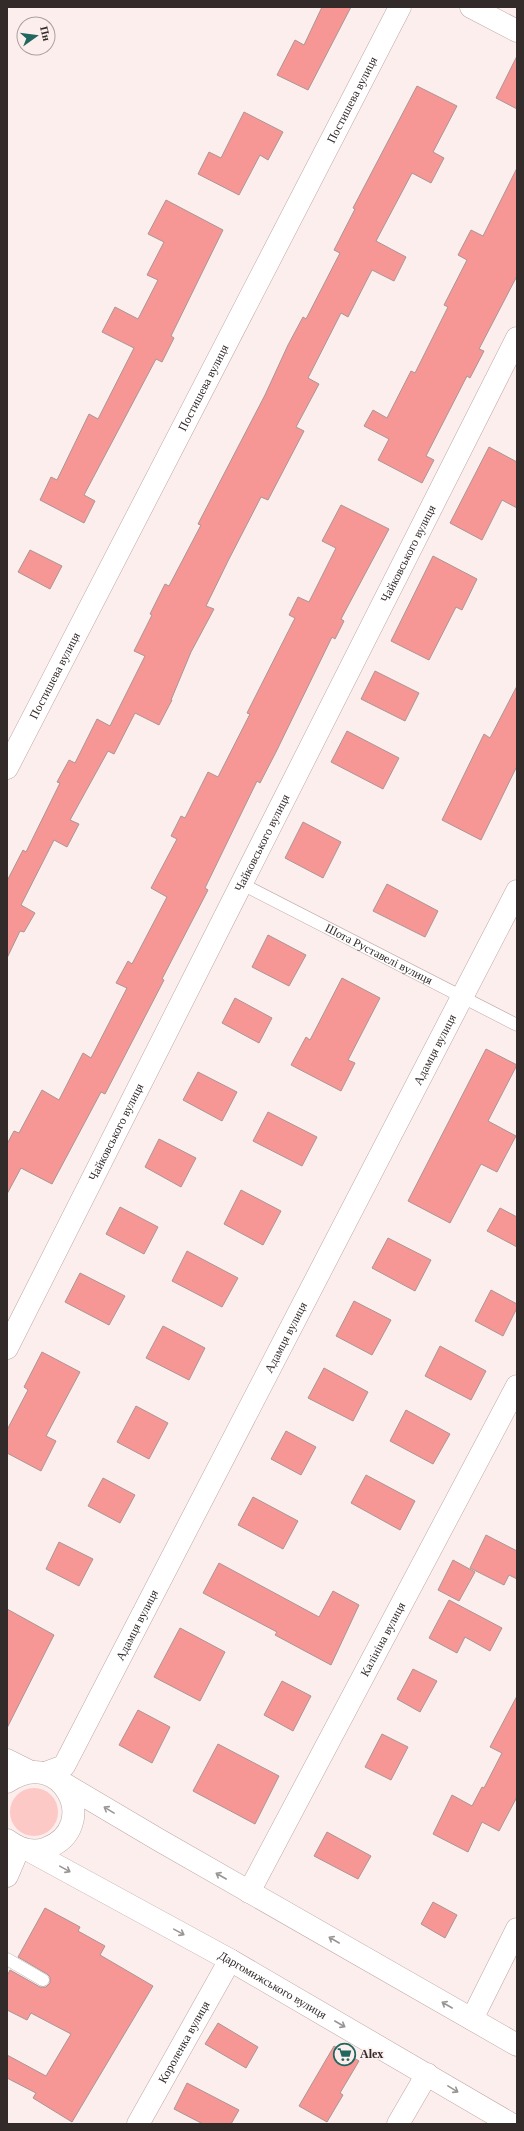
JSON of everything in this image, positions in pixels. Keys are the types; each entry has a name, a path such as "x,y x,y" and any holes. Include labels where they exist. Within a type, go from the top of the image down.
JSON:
{"street":[{"name":"Постишева вулиця","path":"7,768 400,7"},
{"path":"471,7 517,31"},
{"name":"Чайковського вулиця","path":"7,1348 240,883 517,338"},
{"name":"Адамця вулиця","path":"7,1782 17,1775 45,1775 64,1766 517,891"},
{"name":"Калініна вулиця","path":"250,1892 517,1386"},
{"path":"7,1760 45,1775 517,2045"},
{"path":"7,1876 19,1846 43,1850 64,1838 70,1827 73,1815 73,1803 68,1792 45,1775"},
{"name":"Даргомижського вулиця","path":"19,1846 230,1960 511,2124"},
{"path":"472,2019 517,1929"},
{"name":"Короленка вулиця","path":"138,2124 230,1960"},
{"path":"398,2124 427,2074"}],"lane":[{"name":"Шота Руставелі вулиця","path":"240,883 517,1025"},
{"path":"7,1960 43,1980"}],"shaded area":[{"path":"29,1788 39,1788 48,1792 54,1798 57,1803 57,1821 48,1832 39,1836 29,1836 20,1832 14,1826 10,1817 10,1807 14,1798 20,1792"}],"building":[{"path":"322,7 351,7 308,90 277,75 295,40 304,45"},
{"path":"517,56 517,109 496,98"},
{"path":"417,86 457,106 433,152 444,158 431,183 412,173 376,241 406,257 394,281 372,270 348,317 341,313 308,378 319,384 296,427 304,431 268,500 261,497 228,561 206,606 214,609 191,652 172,700 159,725 135,713 114,754 108,751 70,820 79,824 67,847 54,840 21,905 35,913 24,932 20,931 7,958 7,881 23,850 26,852 60,783 57,782 69,760 75,763 97,719 110,726 145,656 134,651 152,615 150,614 165,584 169,586 201,525 198,524 265,395 288,345 303,317 306,319 340,253 334,250 355,209 353,208"},
{"path":"244,112 283,132 268,160 260,155 239,195 198,174 209,152 221,158"},
{"path":"517,168 517,276 479,349 484,351 470,378 467,376 426,456 434,460 422,483 378,460 389,439 364,426 373,410 387,418 411,371 415,373 448,307 444,305 467,260 458,255 471,230 483,236"},
{"path":"166,200 223,230 171,336 174,338 162,362 156,359 84,495 95,501 84,523 40,500 51,477 57,480 89,414 98,419 134,348 102,332 115,307 138,319 158,280 147,275 164,242 148,234"},
{"path":"489,447 517,462 517,508 502,500 482,540 450,523"},
{"path":"341,505 389,529 341,619 344,621 335,639 332,637 260,783 257,781 205,888 208,890 162,979 164,980 105,1094 101,1092 52,1184 21,1168 7,1194 7,1144 14,1131 19,1133 42,1090 59,1100 83,1053 91,1058 127,988 116,983 128,961 132,964 167,897 151,888 177,839 171,836 181,816 185,818 208,772 218,777 250,714 247,713 295,618 289,615 298,597 309,602 336,548 322,541"},
{"path":"30,550 62,566 50,589 18,572"},
{"path":"433,556 477,579 462,610 456,607 429,660 391,641"},
{"path":"375,671 419,693 405,721 361,699"},
{"path":"517,686 517,766 481,840 442,820 484,734 490,738"},
{"path":"347,731 399,758 383,789 331,762"},
{"path":"303,822 341,842 323,878 285,858"},
{"path":"387,884 438,911 425,937 373,911"},
{"path":"268,935 306,955 289,986 252,967"},
{"path":"342,978 380,998 348,1060 355,1063 341,1091 291,1065 306,1037 310,1040"},
{"path":"235,998 272,1018 259,1043 222,1023"},
{"path":"486,1049 517,1065 488,1121 516,1136 497,1172 481,1164 450,1223 408,1201"},
{"path":"198,1072 237,1092 222,1121 183,1100"},
{"path":"268,1112 317,1137 302,1166 253,1141"},
{"path":"159,1139 196,1158 181,1187 145,1167"},
{"path":"241,1190 281,1211 263,1245 224,1224"},
{"path":"120,1207 158,1227 144,1254 106,1234"},
{"path":"500,1208 517,1217 517,1247 487,1231"},
{"path":"388,1238 431,1260 415,1291 372,1268"},
{"path":"187,1251 238,1278 222,1307 172,1281"},
{"path":"80,1273 125,1296 109,1325 65,1302"},
{"path":"491,1290 517,1304 517,1308 503,1336 475,1321"},
{"path":"354,1301 391,1320 372,1355 336,1336"},
{"path":"163,1326 205,1348 189,1380 146,1358"},
{"path":"440,1346 486,1371 471,1400 425,1376"},
{"path":"42,1352 80,1372 46,1436 56,1441 41,1471 7,1453 7,1430 28,1390 24,1387"},
{"path":"324,1368 368,1392 353,1421 308,1398"},
{"path":"136,1406 168,1423 149,1459 117,1442"},
{"path":"406,1410 450,1434 433,1464 390,1441"},
{"path":"286,1431 316,1447 301,1475 271,1459"},
{"path":"366,1475 415,1501 400,1530 351,1503"},
{"path":"103,1478 135,1495 120,1523 88,1506"},
{"path":"253,1497 298,1521 283,1549 238,1525"},
{"path":"486,1535 517,1551 517,1579 509,1575 504,1585 470,1568"},
{"path":"59,1542 93,1559 79,1586 46,1569"},
{"path":"453,1560 475,1572 459,1601 438,1590"},
{"path":"219,1563 319,1617 333,1591 359,1605 331,1665 275,1635 277,1632 203,1593"},
{"path":"449,1600 502,1628 490,1651 465,1637 457,1653 429,1638"},
{"path":"7,1609 54,1635 7,1728"},
{"path":"180,1628 225,1652 200,1701 154,1677"},
{"path":"413,1669 437,1681 420,1712 397,1699"},
{"path":"282,1681 311,1696 293,1731 264,1715"},
{"path":"517,1696 517,1797 499,1831 482,1822 468,1852 433,1834 452,1795 472,1806 482,1787 484,1788 502,1753 490,1747"},
{"path":"138,1710 170,1727 152,1763 119,1745"},
{"path":"382,1734 408,1747 391,1780 365,1767"},
{"path":"218,1744 279,1776 255,1824 193,1791"},
{"path":"327,1832 371,1856 358,1879 314,1856"},
{"path":"433,1902 457,1915 445,1938 421,1924"},
{"path":"45,1908 80,1927 78,1931 105,1946 100,1955 153,1986 72,2122 33,2098 36,2093 7,2078 7,2055 46,2076 71,2034 31,2013 27,2020 7,2010 7,1976 10,1970 40,1987 46,1987 50,1983 50,1977 47,1974 18,1957"},
{"path":"218,2023 258,2047 246,2068 205,2044"},
{"path":"334,2046 359,2061 340,2093 343,2095 327,2122 299,2106"},
{"path":"187,2083 239,2110 231,2124 203,2124 174,2109"}],"place":[{"name":"Alex","path":"345,2054"}]}
